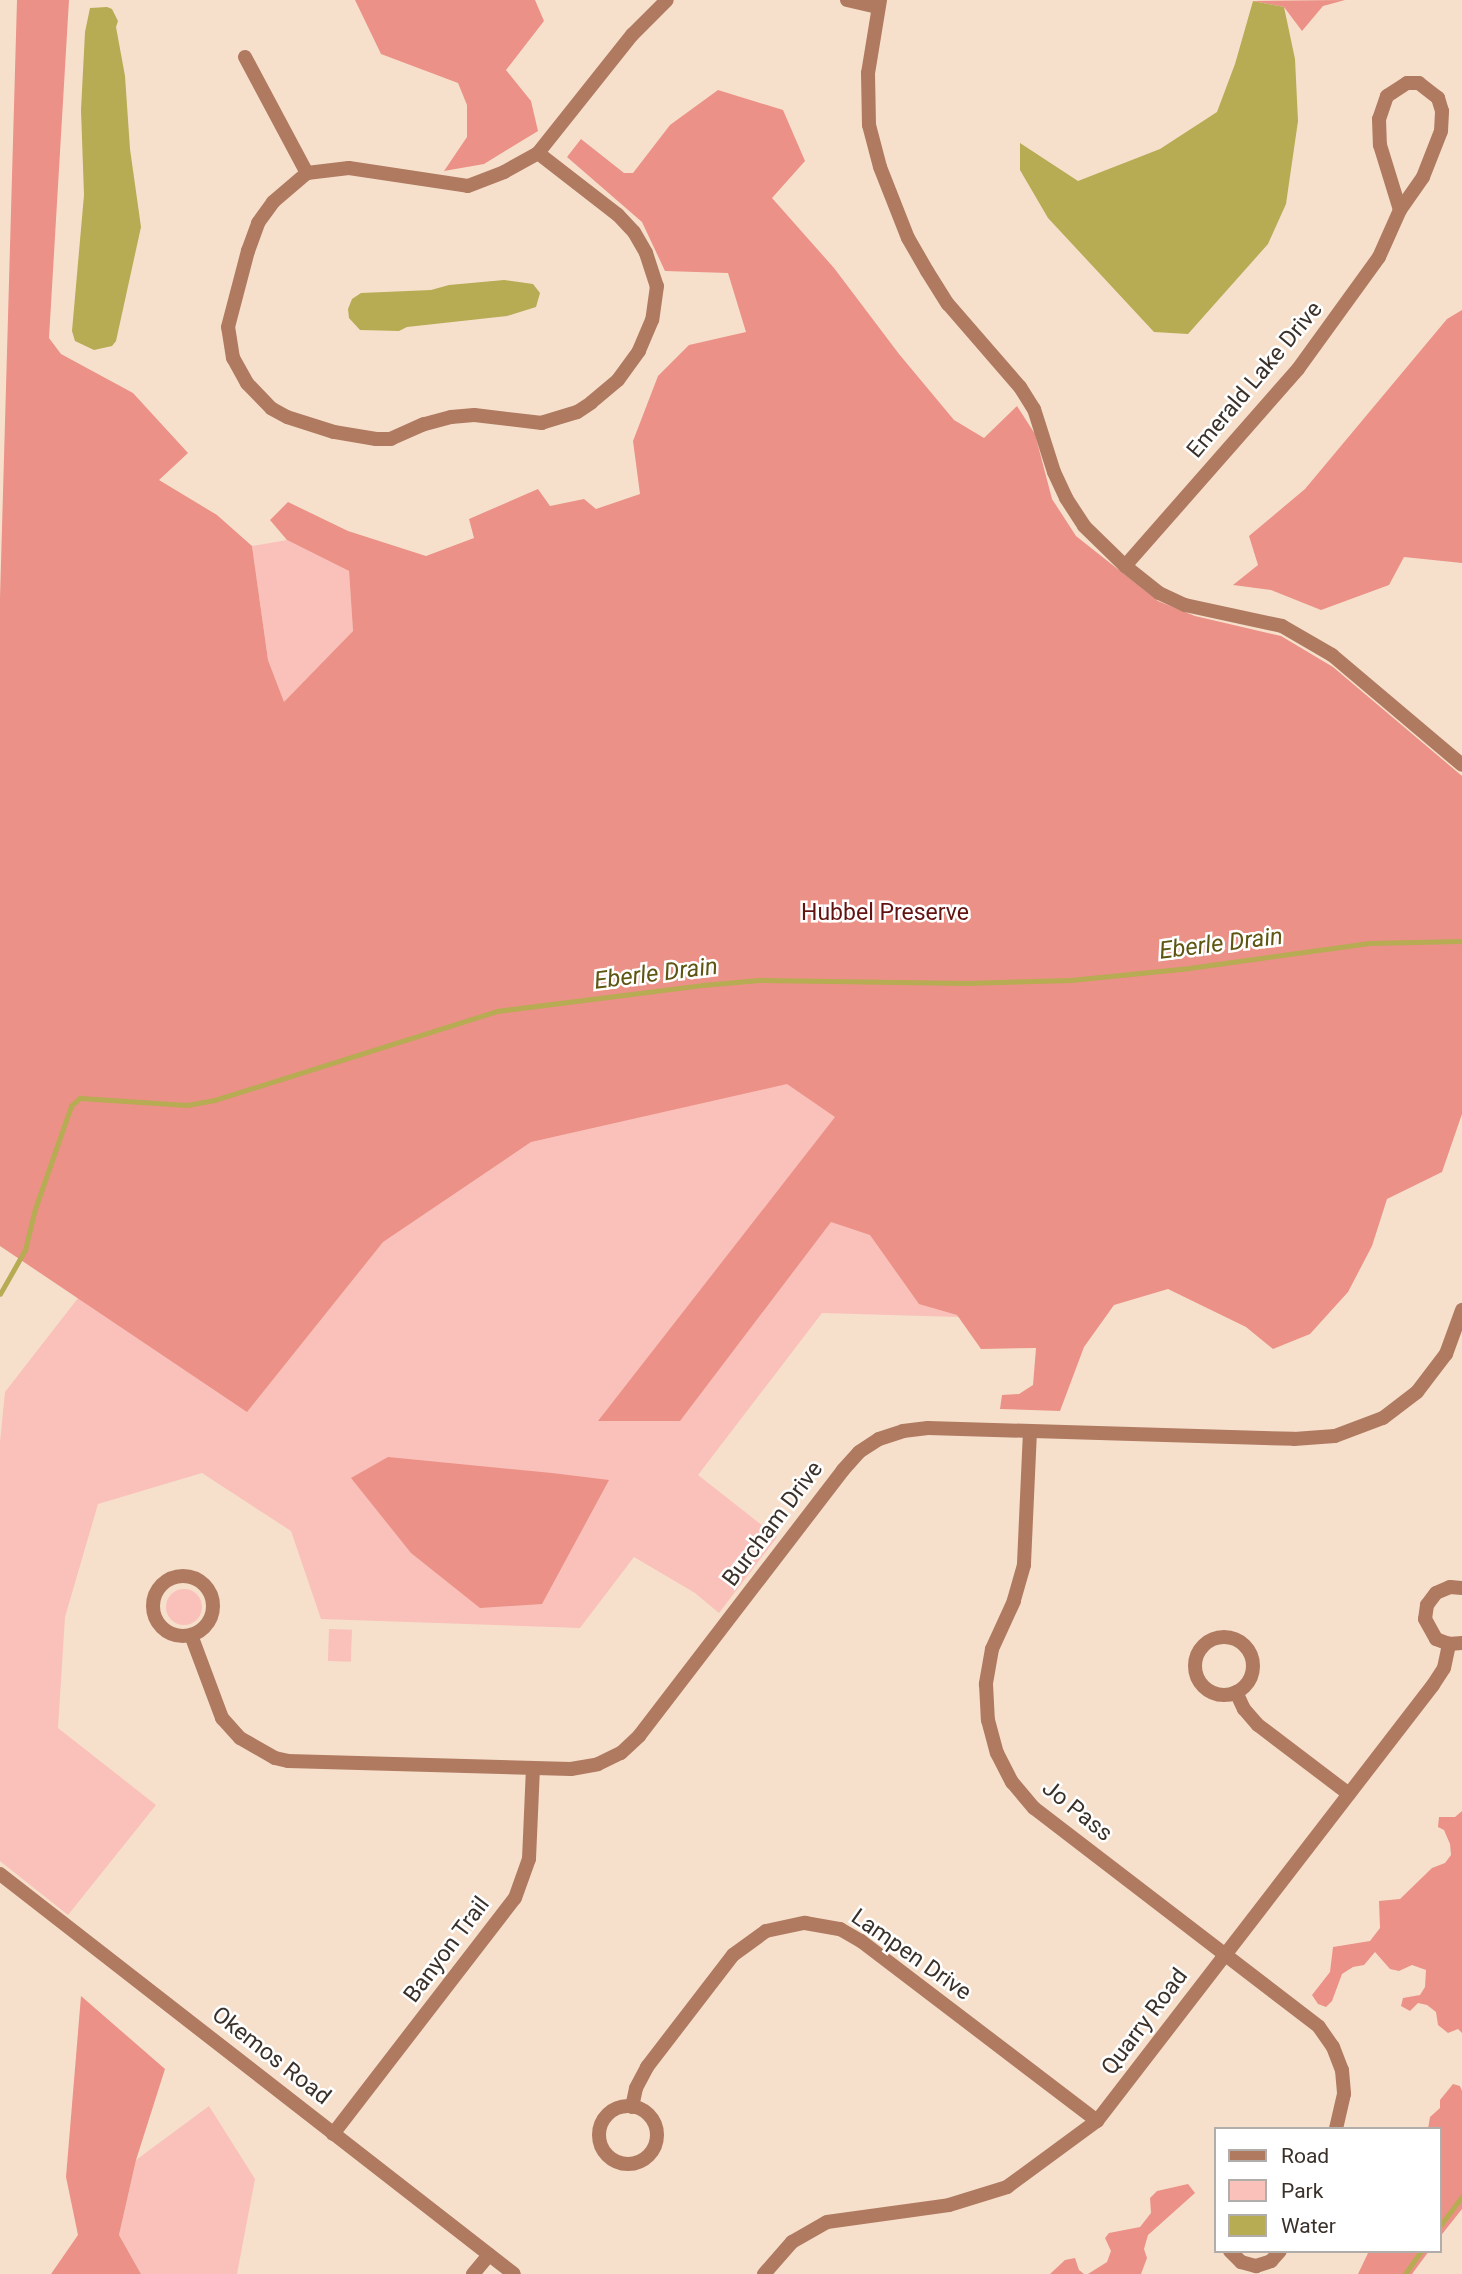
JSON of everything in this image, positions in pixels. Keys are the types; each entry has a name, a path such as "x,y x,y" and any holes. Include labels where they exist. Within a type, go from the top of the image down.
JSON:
{"street":[{"path":"538,153 618,215 634,232 646,253 657,286 652,320 639,351 618,380 592,403 563,418 542,424 484,416 451,417 424,424 391,439 344,434 287,417 271,408 247,383 233,358 228,327 235,292 258,223 273,202 307,173 349,168 468,186 504,172 538,153 632,35 667,0"},
{"path":"847,0 878,3 868,73 869,125 880,167 908,238 948,304 1020,387 1034,409 1054,472 1078,516 1125,566 1159,593 1185,605 1282,626 1332,655 1462,765"},
{"path":"245,57 307,173"},
{"name":"Emerald Lake Drive","path":"1125,566 1298,369 1379,257 1400,210 1423,177 1441,131 1442,111 1438,98 1419,83 1407,83 1387,96 1379,119 1380,145 1400,210"},
{"name":"Burcham Drive","path":"191,1634 222,1718 240,1738 262,1753 288,1760 584,1768 610,1759 631,1745 843,1470 869,1445 891,1434 915,1429 1308,1439 1348,1433 1394,1412 1423,1385 1452,1342 1462,1310"},
{"name":"Jo Pass","path":"1030,1431 1024,1565 1014,1601 992,1649 986,1684 988,1720 997,1753 1012,1782 1034,1808 1310,2019 1326,2036 1338,2058 1343,2082 1343,2108 1337,2127"},
{"path":"176,1576 199,1580 212,1598 209,1621 191,1634 168,1632 155,1613 158,1590 176,1576"},
{"name":"Quarry Road","path":"764,2274 792,2242 827,2222 949,2206 1007,2187 1025,2177 1097,2121 1439,1677 1456,1644 1430,1633 1424,1612 1436,1593 1450,1587 1462,1588"},
{"path":"1211,1639 1236,1639 1252,1657 1252,1674 1243,1688 1236,1692 1212,1693 1199,1682 1194,1666 1195,1658 1211,1639"},
{"path":"1236,1692 1244,1709 1258,1725 1349,1794"},
{"name":"Banyon Trail","path":"333,2134 514,1898 529,1859 533,1768"},
{"name":"Okemos Road","path":"0,1874 514,2274"},
{"name":"Lampen Drive","path":"632,2107 636,2088 647,2067 733,1955 766,1931 805,1923 828,1925 861,1941 1097,2121"},
{"path":"632,2107 651,2118 657,2139 645,2158 624,2164 605,2153 600,2131 611,2112 632,2107"},
{"path":"1232,2253 1241,2262 1256,2266 1271,2261 1278,2253"},
{"path":"473,2274 489,2255"}],"green space":[{"name":"Hubbel Preserve","path":"17,0 69,0 49,338 61,354 133,393 188,453 159,480 217,515 252,546 268,660 284,702 353,631 349,571 287,540 270,520 288,502 348,531 426,556 474,538 469,519 538,489 550,506 584,499 596,509 640,494 633,441 658,376 689,345 746,332 728,273 665,271 642,222 567,157 581,139 624,173 633,173 670,125 718,90 783,110 805,161 772,198 834,268 899,354 954,420 984,438 1017,406 1035,434 1052,499 1076,536 1158,601 1195,616 1281,636 1333,667 1462,776 1462,1114 1442,1172 1387,1199 1372,1246 1348,1292 1310,1334 1273,1349 1246,1327 1168,1289 1114,1305 1084,1347 1060,1411 1000,1409 1002,1395 1019,1394 1033,1385 1036,1348 981,1349 957,1315 919,1304 870,1235 831,1222 680,1421 598,1421 835,1117 787,1084 531,1142 383,1242 247,1412 0,1246 0,598"},
{"path":"355,0 535,0 544,21 506,70 531,101 538,131 484,164 444,171 467,137 467,105 458,83 381,54"},
{"path":"1345,0 1323,6 1302,31 1284,7 1253,1"},
{"path":"1462,310 1462,563 1404,557 1389,585 1321,610 1271,590 1233,585 1258,565 1249,536 1305,489 1447,319"},
{"path":"287,540 349,571 353,631 284,703 268,660 252,546"},
{"path":"504,750 1098,1321 822,1313 698,1475 777,1537 719,1613 695,1593 634,1557 580,1628 321,1619 291,1531 202,1473 98,1504 65,1617 58,1728 156,1805 68,1915 0,1861 0,1442 5,1392"},
{"path":"388,1457 609,1480 542,1604 480,1608 411,1553 351,1478"},
{"path":"184,1589 197,1594 202,1607 197,1620 184,1625 171,1620 166,1607 171,1594"},
{"path":"329,1629 352,1630 351,1662 328,1661"},
{"path":"1462,1811 1462,2033 1458,2029 1448,2033 1438,2025 1436,2012 1427,2005 1418,2003 1410,2011 1401,2006 1403,1998 1420,1995 1425,1987 1426,1970 1412,1965 1399,1971 1390,1969 1375,1952 1364,1965 1353,1967 1342,1974 1332,2001 1326,2007 1318,2004 1312,1995 1330,1972 1333,1947 1370,1941 1380,1928 1379,1901 1400,1899 1432,1868 1445,1863 1451,1855 1450,1844 1444,1830 1438,1827 1439,1817 1455,1817"},
{"path":"81,1996 165,2069 136,2160 119,2235 141,2274 51,2274 78,2235 66,2177"},
{"path":"1453,2084 1460,2086 1462,2209 1441,2235 1441,2127 1428,2127 1430,2117 1440,2108 1440,2100"},
{"path":"209,2106 255,2179 237,2274 141,2274 119,2235 136,2160"},
{"path":"1188,2184 1195,2193 1148,2235 1144,2249 1147,2258 1141,2274 1088,2274 1107,2262 1111,2251 1105,2238 1109,2233 1140,2227 1151,2213 1150,2198 1157,2191"},
{"path":"1368,2253 1428,2253 1412,2274 1358,2274"},
{"path":"1075,2258 1079,2270 1084,2274 1050,2274 1065,2260"}],"water":[{"path":"1253,1 1284,7 1295,59 1298,121 1286,204 1268,244 1188,334 1154,332 1048,218 1020,170 1020,143 1078,181 1160,149 1217,112 1235,64"},
{"path":"90,8 112,9 118,21 116,27 125,76 130,149 141,227 116,341 112,346 94,350 75,341 72,331 84,195 81,110 85,32"},
{"path":"504,280 533,284 540,293 536,307 507,316 407,327 399,331 360,330 349,318 348,309 352,299 361,293 431,290 449,285"}],"waterway":[{"name":"Eberle Drain","path":"0,1294 25,1250 35,1209 71,1106 80,1098 187,1105 215,1100 497,1011 703,985 759,980 966,983 1071,980 1182,969 1369,943 1462,941"},
{"name":"Eberle Drain","path":"1441,2224 1462,2197"},
{"name":"Eberle Drain","path":"1405,2274 1420,2253"}]}
